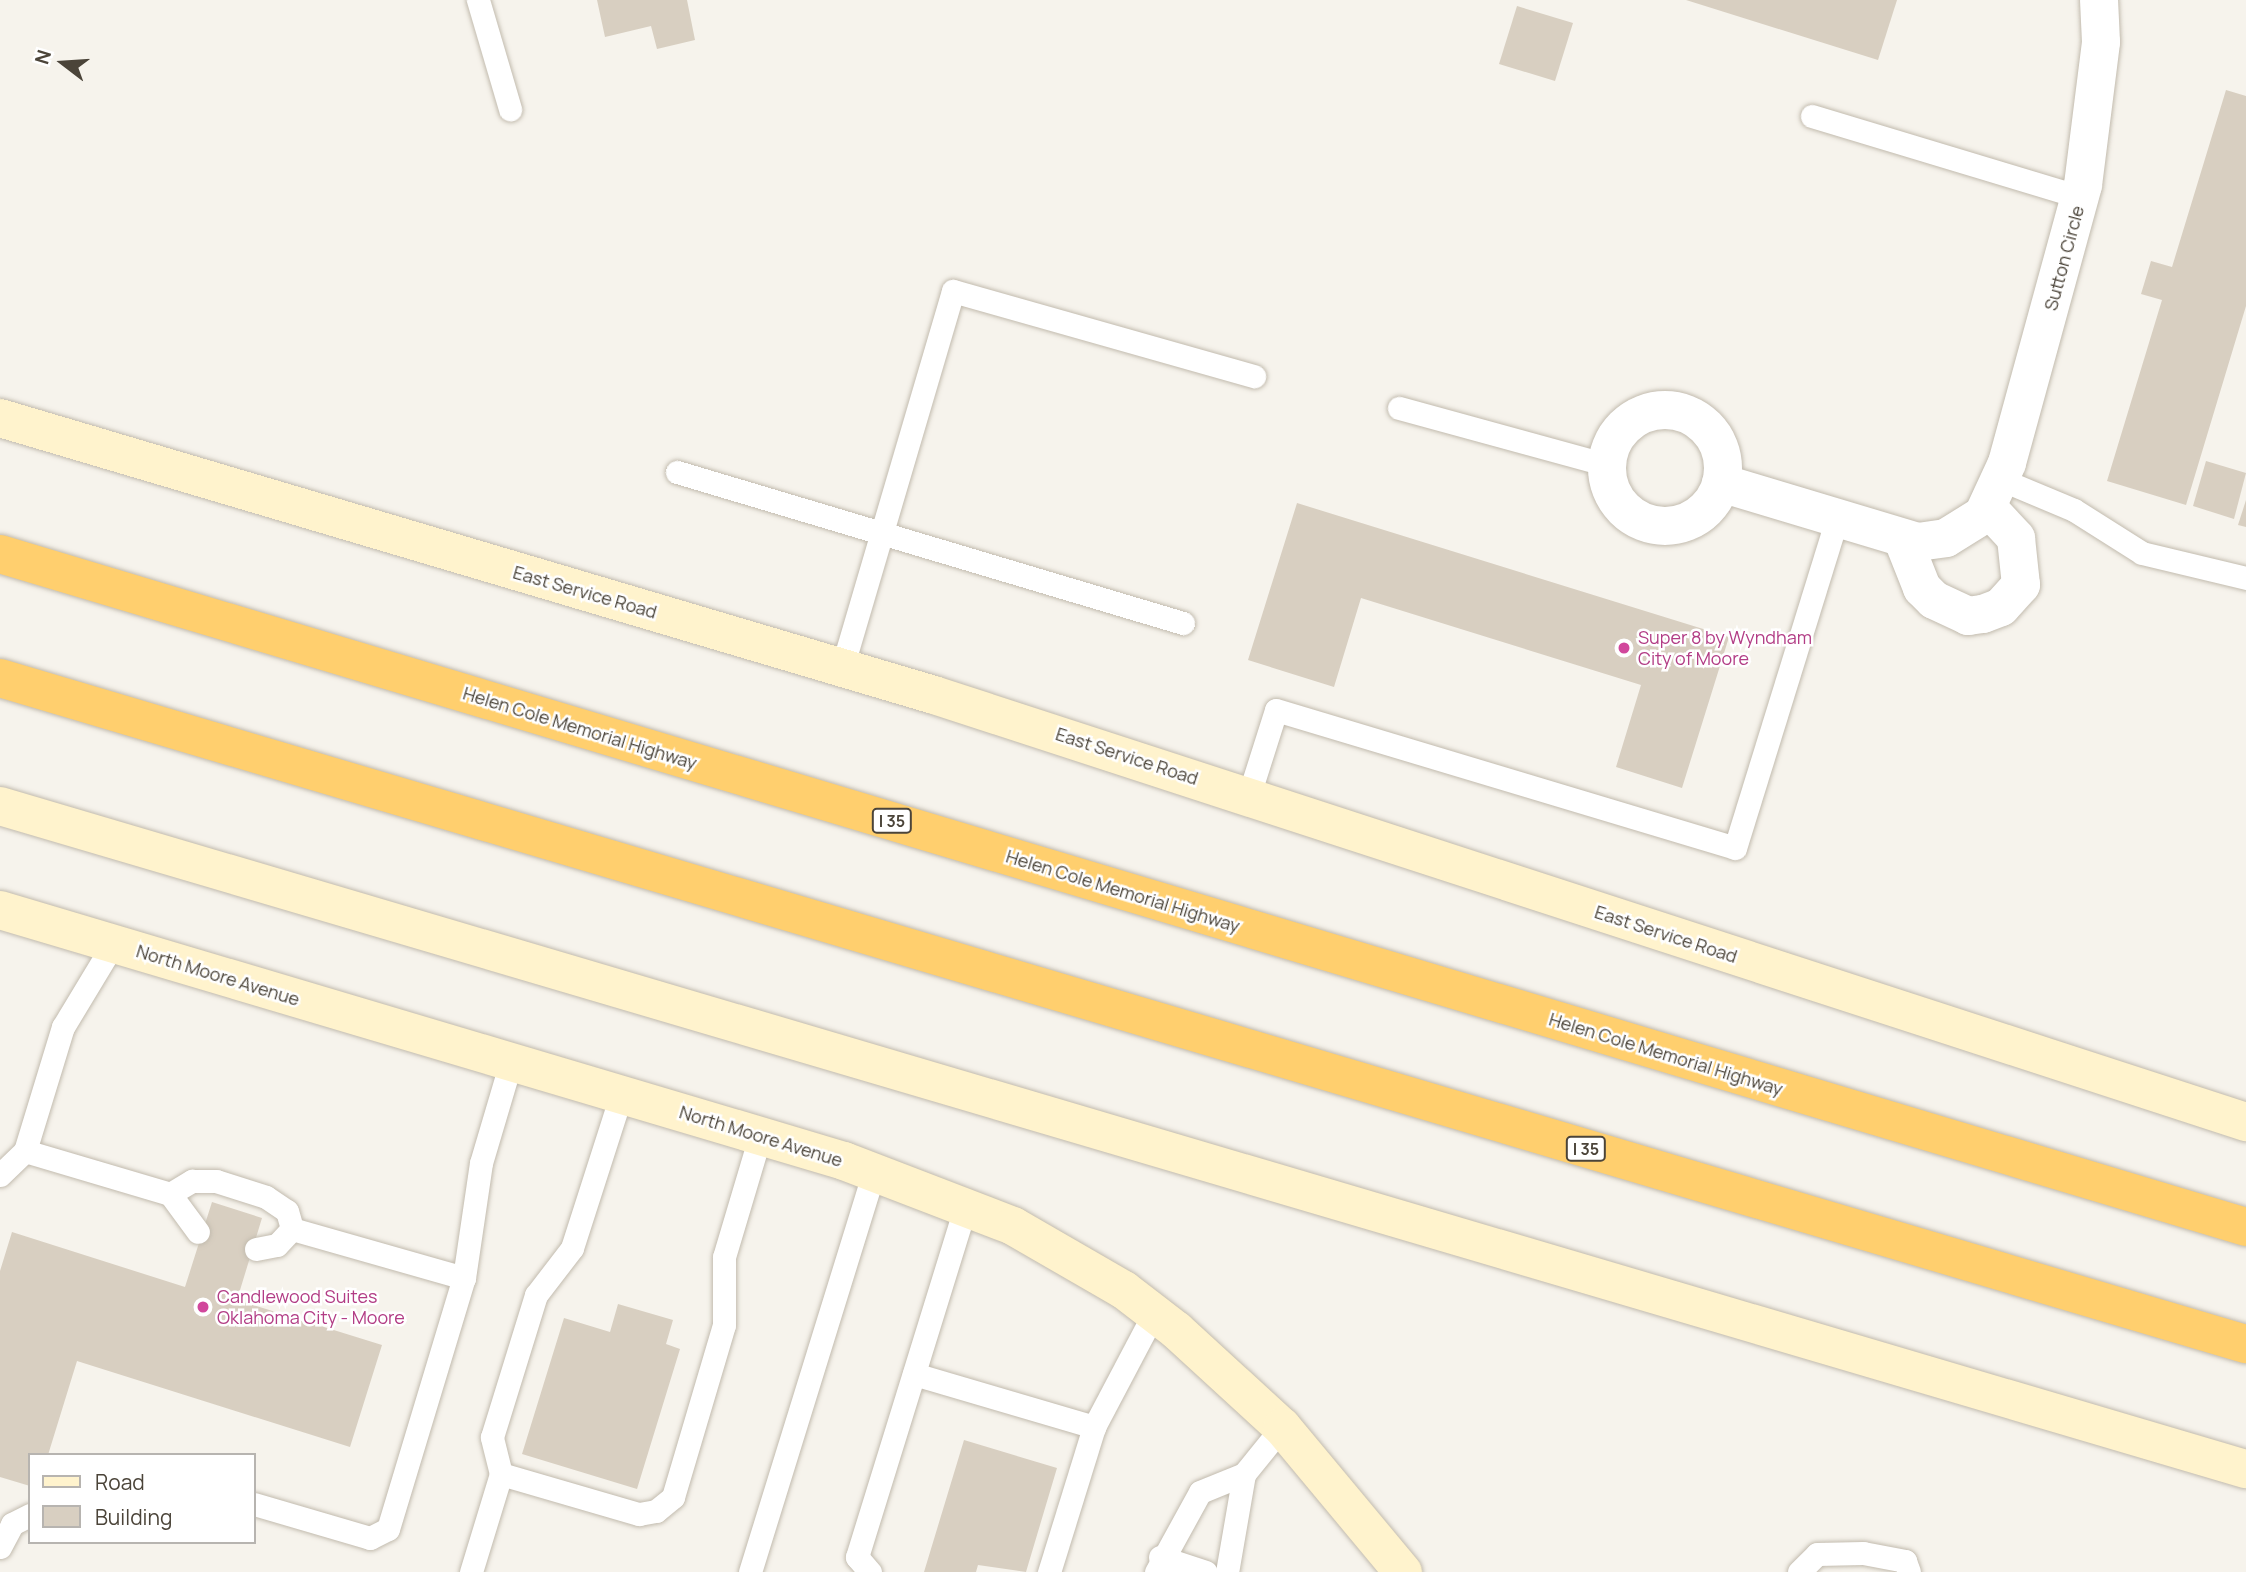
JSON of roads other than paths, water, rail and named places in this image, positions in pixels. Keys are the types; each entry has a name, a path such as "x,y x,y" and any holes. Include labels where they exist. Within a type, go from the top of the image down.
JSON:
{"highway":[{"name":"Helen Cole Memorial Highway","path":"0,554 2246,1227"},
{"name":"I 35","path":"0,678 2246,1344"}],"main road":[{"name":"East Service Road","path":"0,418 842,668 1249,795 2246,1122"},
{"path":"0,806 2246,1469"},
{"name":"North Moore Avenue","path":"0,910 760,1136 874,1171 965,1204 1064,1253 1154,1313 1282,1427 1403,1572"}],"street":[{"name":"Sutton Circle","path":"1994,494 2080,197 2099,54 2099,0"},
{"path":"1665,410 1692,416 1709,431 1720,449 1721,483 1693,519 1654,526 1617,502 1606,465 1616,436 1636,418 1665,410"},
{"path":"1721,483 1836,522 1903,540 1946,538 1994,494 2016,538 2021,584 2001,607 1968,616 1934,600 1922,588 1903,540"}],"lane":[{"path":"478,0 510,109"},
{"path":"1812,116 2080,197"},
{"path":"842,668 953,291 1254,376"},
{"path":"1399,408 1606,465"},
{"path":"677,472 1183,624"},
{"path":"1994,494 2074,510 2142,553 2246,578"},
{"path":"1249,795 1276,710 1735,848 1836,522"},
{"path":"0,1175 25,1151 63,1027 113,944"},
{"path":"256,1505 370,1538 388,1529 464,1278 481,1163 511,1062"},
{"path":"471,1572 501,1474 492,1437 536,1295 572,1248 621,1095"},
{"path":"501,1474 639,1514 656,1511 673,1497 723,1325 724,1257 760,1136"},
{"path":"25,1151 170,1194 198,1232"},
{"path":"750,1572 874,1171"},
{"path":"170,1194 192,1181 216,1181 266,1197 287,1212 292,1229"},
{"path":"870,1572 857,1557 965,1204"},
{"path":"292,1229 464,1278"},
{"path":"256,1249 277,1245 292,1229"},
{"path":"1049,1572 1094,1427 1154,1313"},
{"path":"914,1374 1094,1427"},
{"path":"1206,1572 1158,1564 1200,1492 1244,1474 1282,1427"},
{"path":"1227,1572 1244,1474"},
{"path":"0,1547 12,1524 28,1516"},
{"path":"1799,1572 1817,1554 1863,1553 1905,1561 1909,1572"}],"place":[{"name":"Super 8 by Wyndham City of Moore","path":"1624,648"},
{"name":"Candlewood Suites Oklahoma City - Moore","path":"203,1307"}]}
